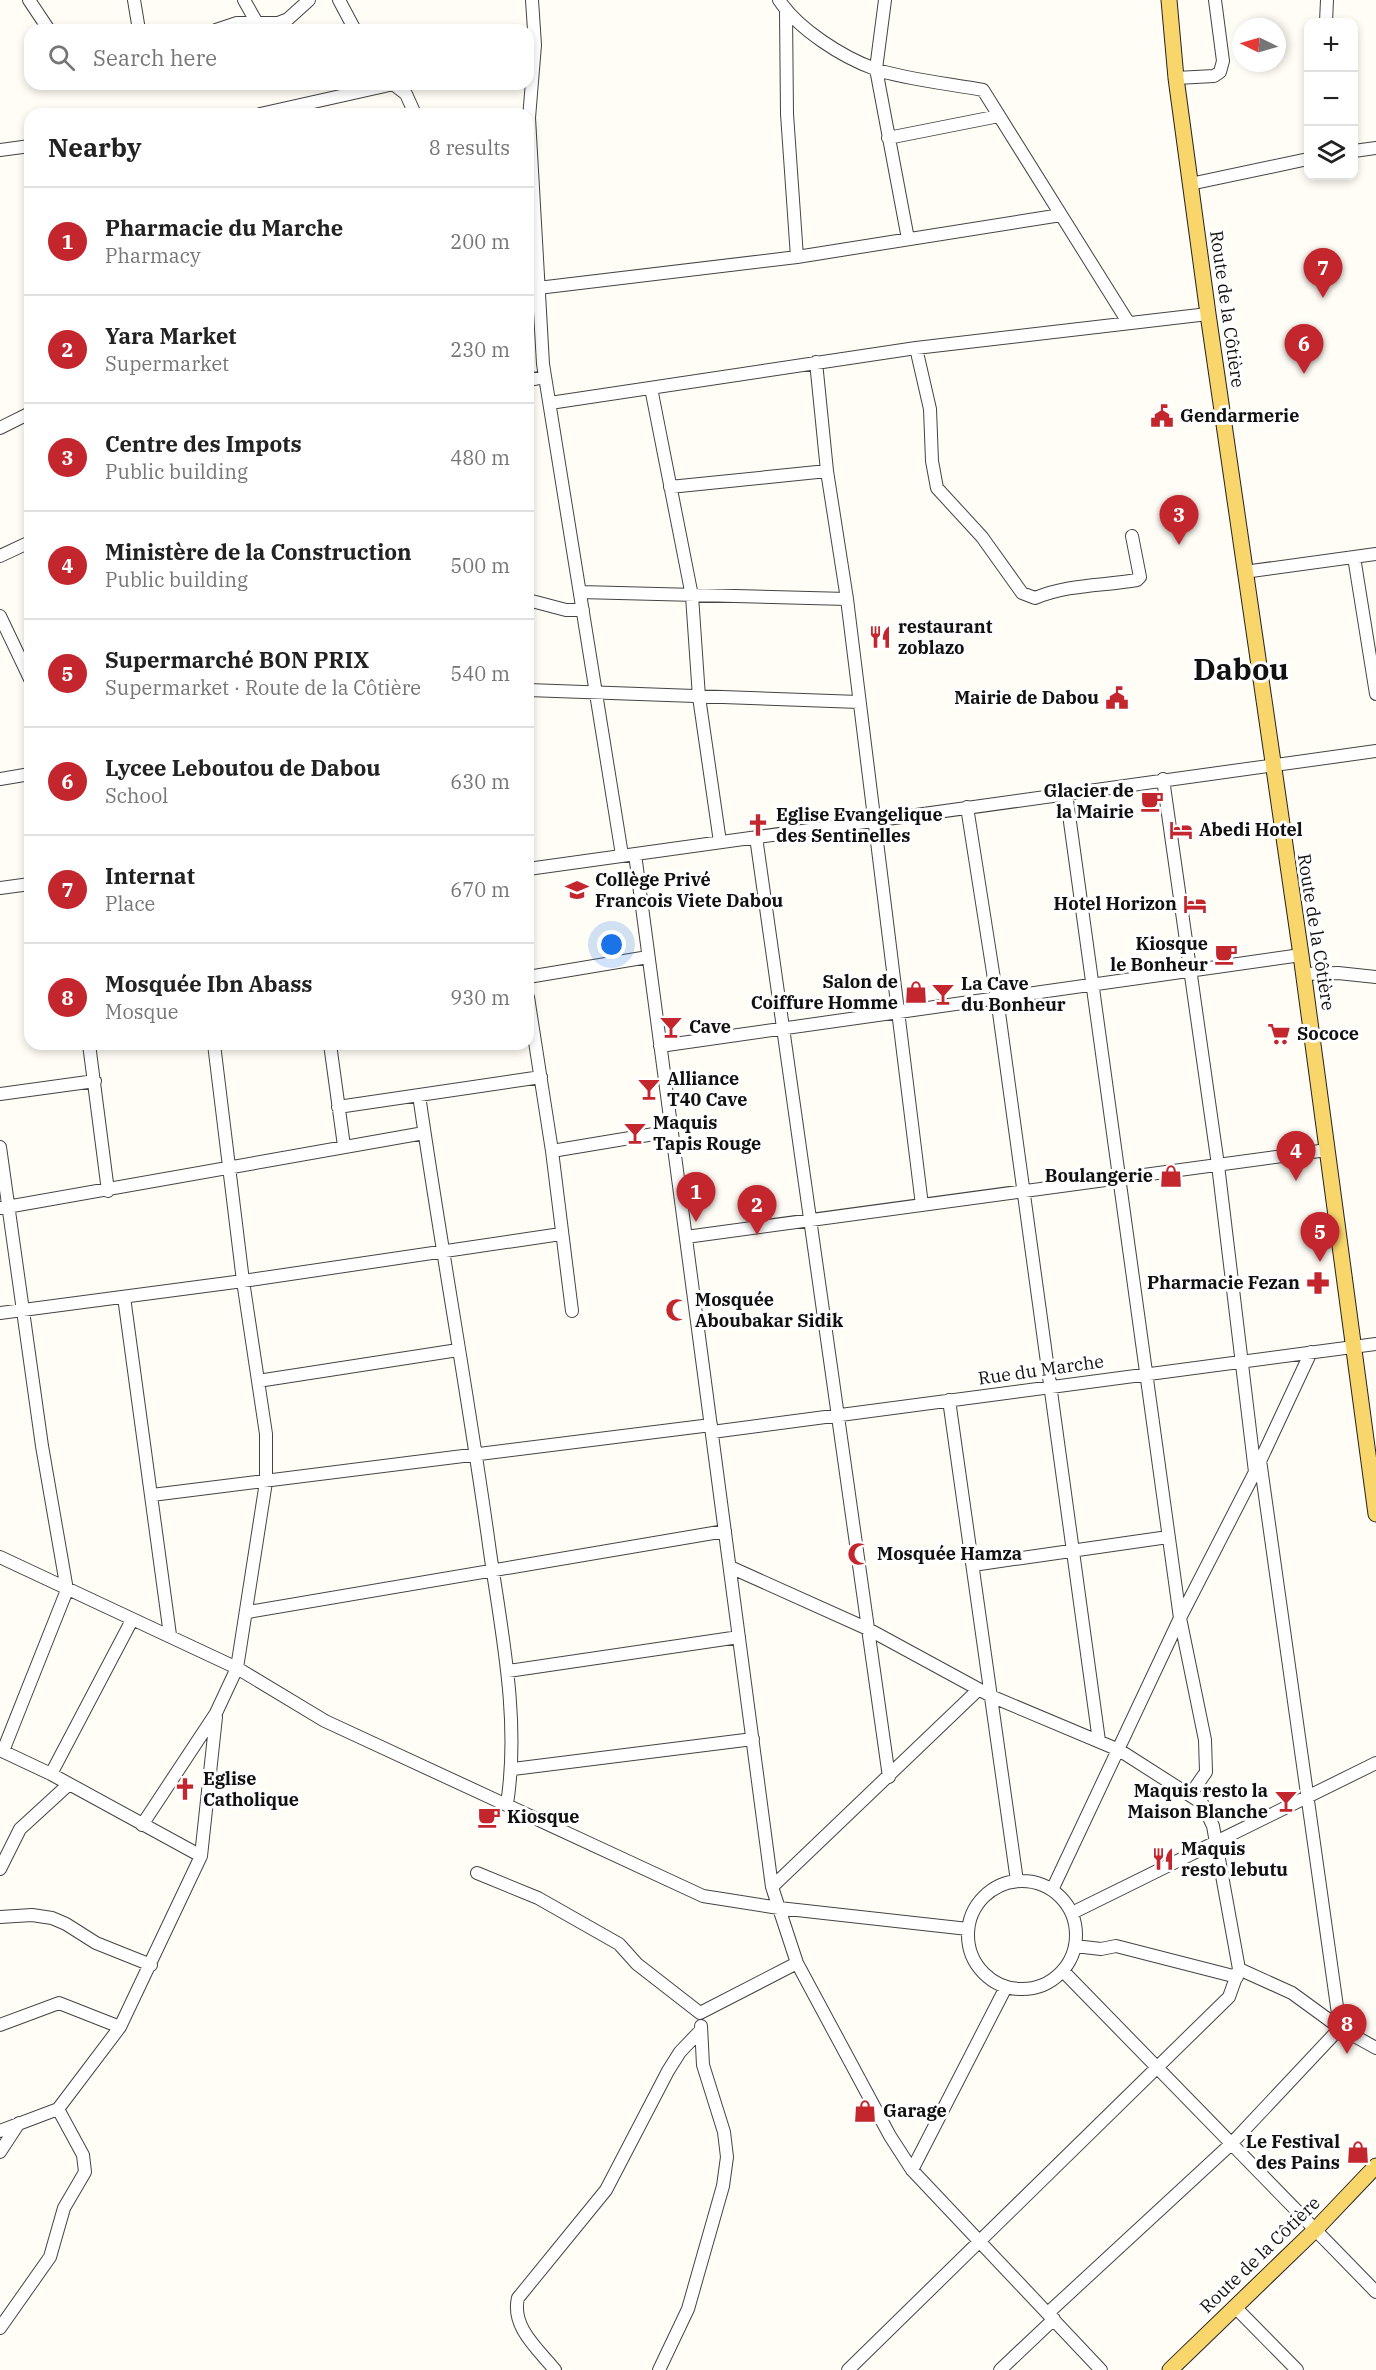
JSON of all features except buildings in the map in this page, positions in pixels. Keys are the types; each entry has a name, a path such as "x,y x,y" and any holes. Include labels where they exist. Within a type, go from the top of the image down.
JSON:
{"main road":[{"name":"Route de la Côtière","path":"1169,0 1176,78 1190,184 1271,764 1301,955 1353,1346 1370,1441 1376,1514"},
{"name":"Route de la Côtière","path":"1170,2370 1316,2229 1376,2166"}],"street":[{"path":"29,0 45,24"},
{"path":"134,0 138,24"},
{"path":"244,0 257,23"},
{"path":"234,24 278,23 288,19 309,0"},
{"path":"339,0 352,24"},
{"path":"532,0 534,24"},
{"path":"885,0 876,69 908,239"},
{"path":"1176,78 1214,76 1220,72 1223,61 1215,0"},
{"path":"1326,18 1327,0"},
{"path":"781,3 797,257"},
{"path":"781,3 806,30 876,69 983,90 1128,322"},
{"path":"534,30 534,57"},
{"path":"287,108 367,90"},
{"path":"401,90 406,94 413,108"},
{"path":"530,108 531,90"},
{"path":"888,138 999,116"},
{"path":"0,150 24,147"},
{"path":"1358,150 1376,148"},
{"path":"1190,184 1304,160"},
{"path":"535,283 797,257 1061,215"},
{"path":"534,256 545,377 596,692 648,957 772,1887 797,1963 890,2136 912,2170 1101,2370"},
{"path":"550,403 916,348 1208,314"},
{"path":"916,348 930,409 932,461 937,488 982,537 1022,593 1035,598 1052,591 1084,584 1137,580 1140,577 1132,536"},
{"path":"816,362 827,471 847,599 922,1205"},
{"path":"534,379 545,377"},
{"path":"651,388 692,596 699,697 720,842"},
{"path":"0,428 24,416"},
{"path":"670,487 827,471"},
{"path":"0,556 24,545"},
{"path":"1244,572 1376,554"},
{"path":"1354,557 1376,694"},
{"path":"580,592 847,599"},
{"path":"534,602 566,610 583,610"},
{"path":"0,616 24,666"},
{"path":"534,690 859,702"},
{"path":"534,868 1376,751"},
{"path":"0,778 24,775"},
{"path":"1163,779 1218,1165 1241,1361 1340,2028"},
{"path":"1066,793 1148,1374 1168,1537 1180,1618 1206,1749 1206,1772 1191,1795"},
{"path":"967,807 997,998 1099,1742"},
{"path":"756,837 889,1777"},
{"path":"0,888 24,885"},
{"path":"660,1046 1301,955"},
{"path":"534,976 648,957"},
{"path":"1303,974 1338,973 1376,977"},
{"path":"534,1034 552,1151 572,1311"},
{"path":"91,1050 108,1191"},
{"path":"142,1825 216,1713 237,1668 248,1612 266,1482 266,1434 243,1281 215,1050"},
{"path":"331,1050 344,1146"},
{"path":"338,1107 541,1077"},
{"path":"0,1094 95,1081"},
{"path":"419,1095 441,1251 477,1456 508,1671 513,1769 507,1804"},
{"path":"552,1151 672,1131"},
{"path":"4,1208 424,1133"},
{"path":"0,1147 4,1208 23,1309 42,1446 67,1590 2,1750 51,1774 201,1856"},
{"path":"686,1237 1327,1150"},
{"path":"0,1313 243,1281 561,1234"},
{"path":"123,1297 170,1635"},
{"name":"Rue du Marche","path":"152,1495 837,1415 1376,1344"},
{"path":"258,1381 458,1350"},
{"path":"1052,1890 1180,1618 1258,1466 1311,1352"},
{"path":"949,1400 993,1697 1017,1881"},
{"path":"248,1612 725,1531"},
{"path":"973,1565 1168,1537"},
{"path":"0,1557 237,1668 326,1721 703,1896 779,1908 968,1929"},
{"path":"730,1567 868,1629 978,1690 1119,1750 1202,1803 1209,1814 1238,1973 1229,1997 848,2370"},
{"path":"51,1774 132,1620"},
{"path":"508,1671 739,1637"},
{"path":"772,1887 978,1690"},
{"path":"0,2131 58,2109 120,2027 201,1856 216,1713"},
{"path":"513,1769 753,1739"},
{"path":"1072,1912 1306,1800 1376,1763"},
{"path":"0,1869 20,1829 68,1785"},
{"path":"477,1874 537,1898 619,1944 637,1964 700,2013 703,2065 724,2132 727,2157 723,2186 688,2309 659,2370"},
{"path":"1017,1881 1035,1882 1052,1890 1064,1900 1072,1912 1076,1929 1075,1946 1063,1971 1051,1981 1037,1987 1022,1989 1006,1987 990,1979 977,1965 969,1948 968,1929 973,1911 984,1896 999,1886 1017,1881"},
{"path":"0,1917 32,1915 51,1918 66,1923 96,1943 151,1965"},
{"path":"1075,1946 1101,1949 1116,1946 1238,1973 1292,1993 1340,2028 1376,2048"},
{"path":"700,2013 797,1963"},
{"path":"1063,1971 1376,2292"},
{"path":"912,2170 1006,1987"},
{"path":"0,2025 52,2004 60,2003 120,2027"},
{"path":"1000,2370 1051,2316 1231,2144 1340,2028"},
{"path":"555,2370 517,2321 515,2308 518,2298 606,2190 668,2071 680,2052 701,2030"},
{"path":"0,2328 50,2257 64,2208 85,2172 83,2155 58,2109"},
{"path":"0,2152 19,2123"},
{"path":"1235,2307 1297,2370"}],"place":[{"name":"Internat","path":"1323,298"},
{"name":"Lycee Leboutou de Dabou","path":"1304,374"},
{"name":"Gendarmerie","path":"1162,416"},
{"name":"Centre des Impots","path":"1179,545"},
{"name":"restaurant zoblazo","path":"880,637"},
{"name":"Mairie de Dabou","path":"1117,698"},
{"name":"Glacier de la Mairie","path":"1152,801"},
{"name":"Eglise Evangelique des Sentinelles","path":"758,825"},
{"name":"Abedi Hotel","path":"1181,830"},
{"name":"Collège Privé Francois Viete Dabou","path":"577,890"},
{"name":"Hotel Horizon","path":"1195,904"},
{"name":"Kiosque le Bonheur","path":"1226,954"},
{"name":"Salon de Coiffure Homme","path":"916,992"},
{"name":"La Cave du Bonheur","path":"943,994"},
{"name":"Cave","path":"671,1027"},
{"name":"Sococe","path":"1279,1034"},
{"name":"Alliance T40 Cave","path":"649,1089"},
{"name":"Maquis Tapis Rouge","path":"635,1133"},
{"name":"Boulangerie","path":"1171,1176"},
{"name":"Ministère de la Construction","path":"1296,1181"},
{"name":"Pharmacie du Marche","path":"696,1222"},
{"name":"Yara Market","path":"757,1235"},
{"name":"Supermarché BON PRIX","path":"1320,1262"},
{"name":"Pharmacie Fezan","path":"1318,1283"},
{"name":"Mosquée Aboubakar Sidik","path":"677,1310"},
{"name":"Mosquée Hamza","path":"859,1554"},
{"name":"Eglise Catholique","path":"185,1789"},
{"name":"Maquis resto la Maison Blanche","path":"1286,1801"},
{"name":"Kiosque","path":"489,1817"},
{"name":"Maquis resto lebutu","path":"1163,1859"},
{"name":"Mosquée Ibn Abass","path":"1347,2054"},
{"name":"Garage","path":"865,2111"},
{"name":"Le Festival des Pains","path":"1358,2152"}],"district":[{"name":"Dabou","path":"1241,670"}]}
